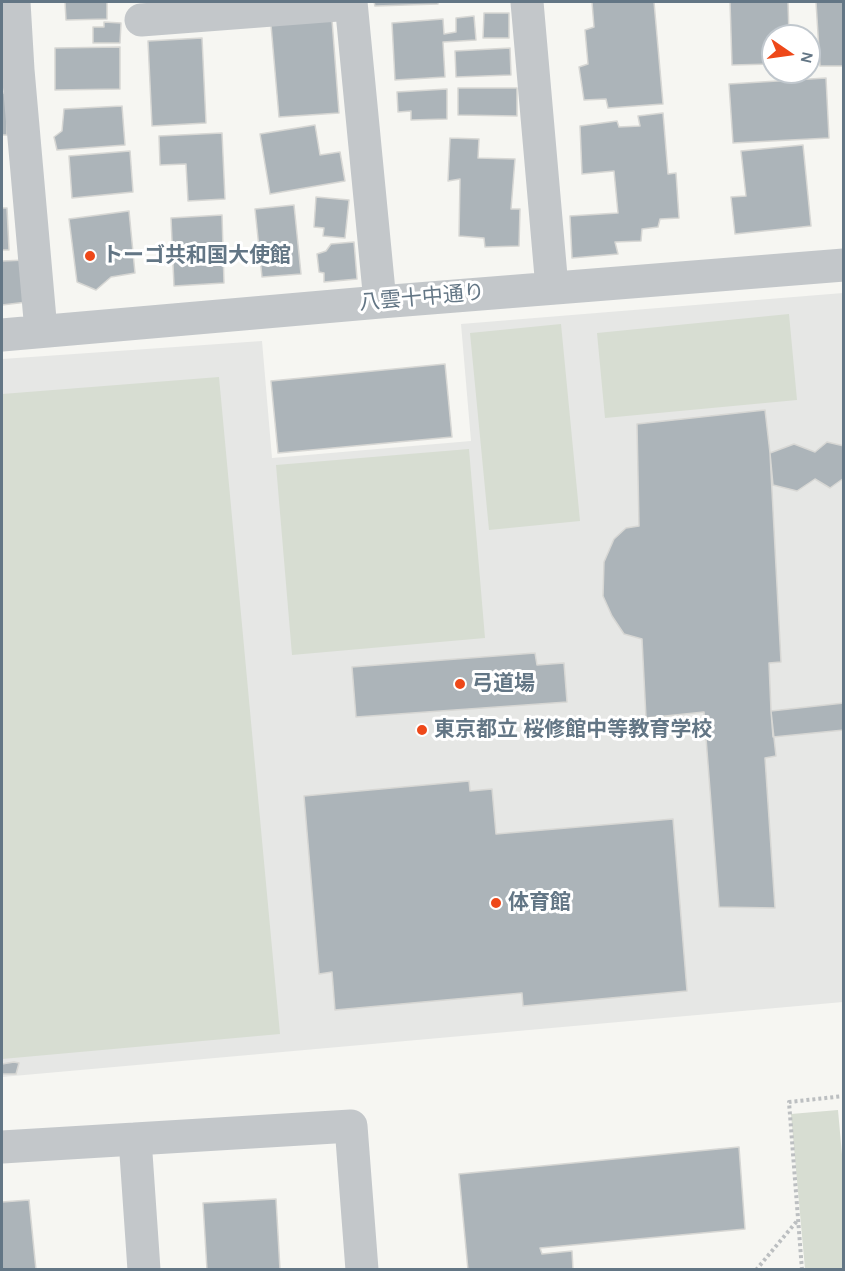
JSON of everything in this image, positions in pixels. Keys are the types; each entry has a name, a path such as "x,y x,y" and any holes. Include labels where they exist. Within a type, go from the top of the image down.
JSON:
{"street":[{"path":"14,2 10,70 41,332"},
{"path":"527,2 552,288"},
{"path":"141,20 351,3 380,302"},
{"name":"八雲十中通り","path":"2,335 843,265"},
{"path":"2,1148 351,1126 362,1269"},
{"path":"135,1139 144,1269"}],"path":[{"path":"802,1269 789,1102 843,1096"},
{"path":"756,1269 797,1221"}],"shaded area":[{"name":"東京都立 桜修館中等教育学校","path":"843,293 843,1002 2,1077 2,359 262,341 272,458 471,441 461,324"},
{"path":"789,314 797,400 605,418 597,333"},
{"path":"561,324 580,521 489,530 470,333"},
{"path":"219,377 280,1034 2,1059 2,394"},
{"path":"469,449 485,638 292,655 276,465"},
{"path":"838,1110 844,1177 843,1269 805,1269 791,1114"}],"building":[{"path":"65,2 107,2 107,19 66,20"},
{"path":"374,2 438,2 438,4 375,6"},
{"path":"592,2 654,2 663,104 608,108 606,99 584,100 579,67 588,64 585,30 594,27"},
{"path":"730,2 788,2 789,24 761,24 761,64 732,65"},
{"path":"816,2 844,2 844,66 821,66 821,24 817,24"},
{"path":"484,13 509,13 509,38 483,38"},
{"path":"474,16 476,40 443,42 445,77 395,80 392,23 443,19 444,34 456,32 456,18"},
{"path":"332,20 339,113 279,117 271,25"},
{"path":"104,22 121,23 120,43 93,43 93,27 104,27"},
{"path":"202,38 206,123 152,126 148,41"},
{"path":"120,47 120,89 55,90 55,48"},
{"path":"510,48 511,75 456,77 455,51"},
{"path":"821,78 826,78 829,138 733,143 729,84 761,82 761,84 821,84"},
{"path":"458,88 517,88 517,116 458,115"},
{"path":"447,89 447,119 411,120 411,111 398,112 397,92"},
{"path":"2,93 7,93 7,135 2,135"},
{"path":"122,106 125,145 57,150 54,137 62,131 64,109"},
{"path":"663,113 668,174 676,173 679,218 660,219 658,227 642,229 641,241 615,242 618,254 572,258 570,216 618,213 614,171 582,174 580,126 617,121 619,127 640,126 638,116"},
{"path":"315,125 320,155 340,152 345,181 270,194 260,134"},
{"path":"222,133 225,199 188,201 186,164 160,165 159,136"},
{"path":"450,138 479,139 478,158 515,159 511,209 520,209 519,246 485,247 484,238 459,236 460,179 448,181"},
{"path":"803,145 811,226 735,234 731,197 746,196 741,151"},
{"path":"130,151 133,192 72,198 69,156"},
{"path":"316,197 349,200 345,238 323,236 324,228 314,227"},
{"path":"294,205 301,274 262,277 255,209"},
{"path":"2,208 7,208 9,250 2,250"},
{"path":"129,211 135,273 111,277 96,290 77,282 69,219"},
{"path":"222,215 224,283 174,286 171,218"},
{"path":"354,242 357,279 324,282 324,273 319,272 317,254 326,251 331,244"},
{"path":"26,260 27,302 2,305 2,261"},
{"path":"445,364 452,437 278,453 271,381"},
{"path":"765,410 770,453 781,662 769,663 776,756 765,758 775,908 719,907 704,712 646,718 642,639 624,634 612,616 603,596 604,562 614,539 626,528 639,526 637,424"},
{"path":"827,442 844,446 844,478 830,488 815,479 797,491 773,485 770,453 794,444 815,452"},
{"name":"弓道場","path":"535,653 537,665 564,663 567,702 356,717 352,667"},
{"path":"844,703 844,730 773,737 771,711"},
{"name":"体育館","path":"469,781 470,791 492,789 496,834 673,819 687,991 523,1006 522,993 335,1010 332,972 319,974 304,796"},
{"path":"19,1063 16,1074 2,1074 2,1064"},
{"path":"739,1147 745,1229 540,1248 542,1254 572,1251 573,1270 468,1270 459,1174"},
{"path":"276,1199 280,1270 207,1270 203,1203"},
{"path":"29,1200 36,1270 2,1270 2,1202"}],"place":[{"name":"トーゴ共和国大使館","path":"90,256"},
{"name":"弓道場","path":"460,684"},
{"name":"東京都立 桜修館中等教育学校","path":"422,730"},
{"name":"体育館","path":"496,903"}]}
